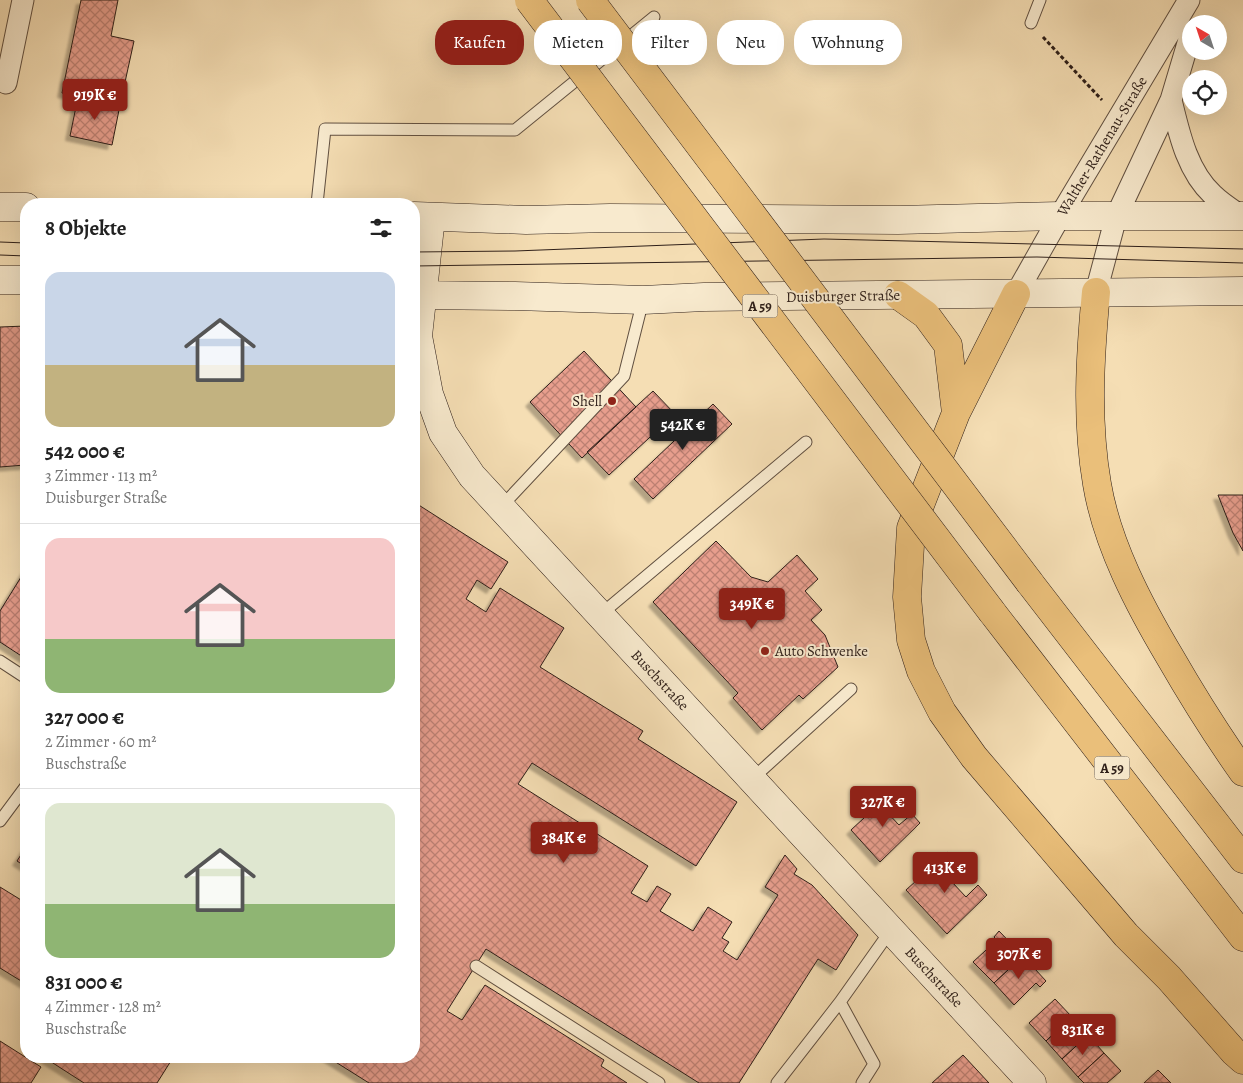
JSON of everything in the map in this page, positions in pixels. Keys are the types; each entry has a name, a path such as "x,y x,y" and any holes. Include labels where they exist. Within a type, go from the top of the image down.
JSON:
{"highway":[{"name":"A 59","path":"529,0 992,612 1243,938"},
{"path":"590,0 1030,583 1243,859"},
{"path":"1096,292 1089,395 1092,441 1097,486 1113,544 1143,611 1220,740 1243,772"},
{"path":"1016,294 956,413 911,528 907,597 911,640 921,671 942,712 974,757 1126,935 1169,978 1243,1060"},
{"path":"898,295 926,315 948,345 956,413"}],"main road":[{"path":"0,207 20,207"},
{"path":"422,217 526,220 610,218 898,220 1060,216 1242,216"},
{"name":"Buschstraße","path":"420,256 422,217"},
{"path":"0,280 20,280"},
{"name":"Duisburger Straße","path":"420,295 644,300 704,297 1243,291"},
{"name":"Buschstraße","path":"420,345 432,402 443,433 472,476 1032,1083"}],"street":[{"path":"6,83 24,0"},
{"name":"Walther-Rathenau-Straße","path":"1016,294 1060,216 1189,0"},
{"path":"1197,15 1201,0"},
{"path":"1096,292 1116,217 1170,100 1182,60"},
{"path":"1170,100 1182,143 1196,174 1212,195 1242,216"}],"lane":[{"path":"1031,23 1040,0"},
{"path":"318,198 326,129 515,130 654,17"},
{"path":"501,507 624,376 644,300"},
{"path":"600,615 806,442"},
{"path":"0,661 20,674"},
{"path":"752,779 851,689"},
{"path":"0,821 20,794"},
{"path":"777,1083 840,1002 890,930"},
{"path":"476,966 659,1083"},
{"path":"840,1002 874,1064 862,1083"}],"path":[{"path":"1031,23 1118,118"}],"building":[{"path":"81,0 118,0 111,36 134,41 120,105 62,93"},
{"path":"78,97 120,105 112,145 70,136"},
{"path":"20,326 20,465 0,467 0,327"},
{"path":"584,351 636,407 582,458 530,402"},
{"path":"653,391 675,414 609,475 587,452"},
{"path":"713,404 732,424 653,499 634,479"},
{"path":"1218,495 1243,495 1243,551 1233,533"},
{"path":"420,506 508,562 491,589 477,580 466,599 486,612 500,588 564,628 540,667 643,731 638,739 737,802 696,866 532,763 518,784 648,866 631,893 647,902 657,886 671,894 660,911 693,931 708,907 732,922 722,938 729,942 723,951 737,960 778,895 765,887 785,855 797,869 794,874 812,885 858,935 836,970 818,959 739,1083 699,1083 486,949 447,1011 462,1020 485,985 604,1060 601,1066 627,1083 369,1083 337,1063 420,1063"},
{"name":"Auto Schwenke","path":"716,541 751,577 768,582 797,555 818,579 805,591 822,610 811,620 825,635 838,667 803,699 799,695 762,730 733,698 738,693 653,602"},
{"path":"20,579 20,655 0,642 0,611"},
{"path":"889,788 898,798 885,810 899,825 912,814 920,823 880,862 851,830 878,805 874,801"},
{"path":"948,852 965,871 952,882 966,897 978,885 987,895 947,934 906,890"},
{"path":"0,887 20,899 20,980 0,968"},
{"path":"999,931 1023,956 994,983 973,962 997,940 994,937"},
{"path":"1023,956 1046,981 1040,987 1036,983 1014,1005 994,983"},
{"path":"1055,999 1072,1017 1046,1041 1029,1023"},
{"path":"1072,1017 1088,1035 1062,1059 1046,1041"},
{"path":"1088,1035 1104,1053 1078,1077 1062,1059"},
{"path":"0,1041 20,1054 20,1063 35,1063 41,1067 31,1083 0,1083"},
{"path":"1104,1053 1121,1071 1107,1083 1084,1083 1078,1077"},
{"path":"963,1055 989,1083 932,1083"},
{"path":"53,1063 170,1063 157,1083 84,1083"},
{"path":"1158,1070 1171,1083 1144,1083"}],"tram line":[{"path":"420,252 515,251 824,239 1243,249"},
{"path":"0,242 20,243"},
{"path":"0,255 20,256"},
{"path":"420,266 1037,257 1243,263"}],"place":[{"name":"Shell","path":"612,401"},
{"name":"Auto Schwenke","path":"765,651"}]}
